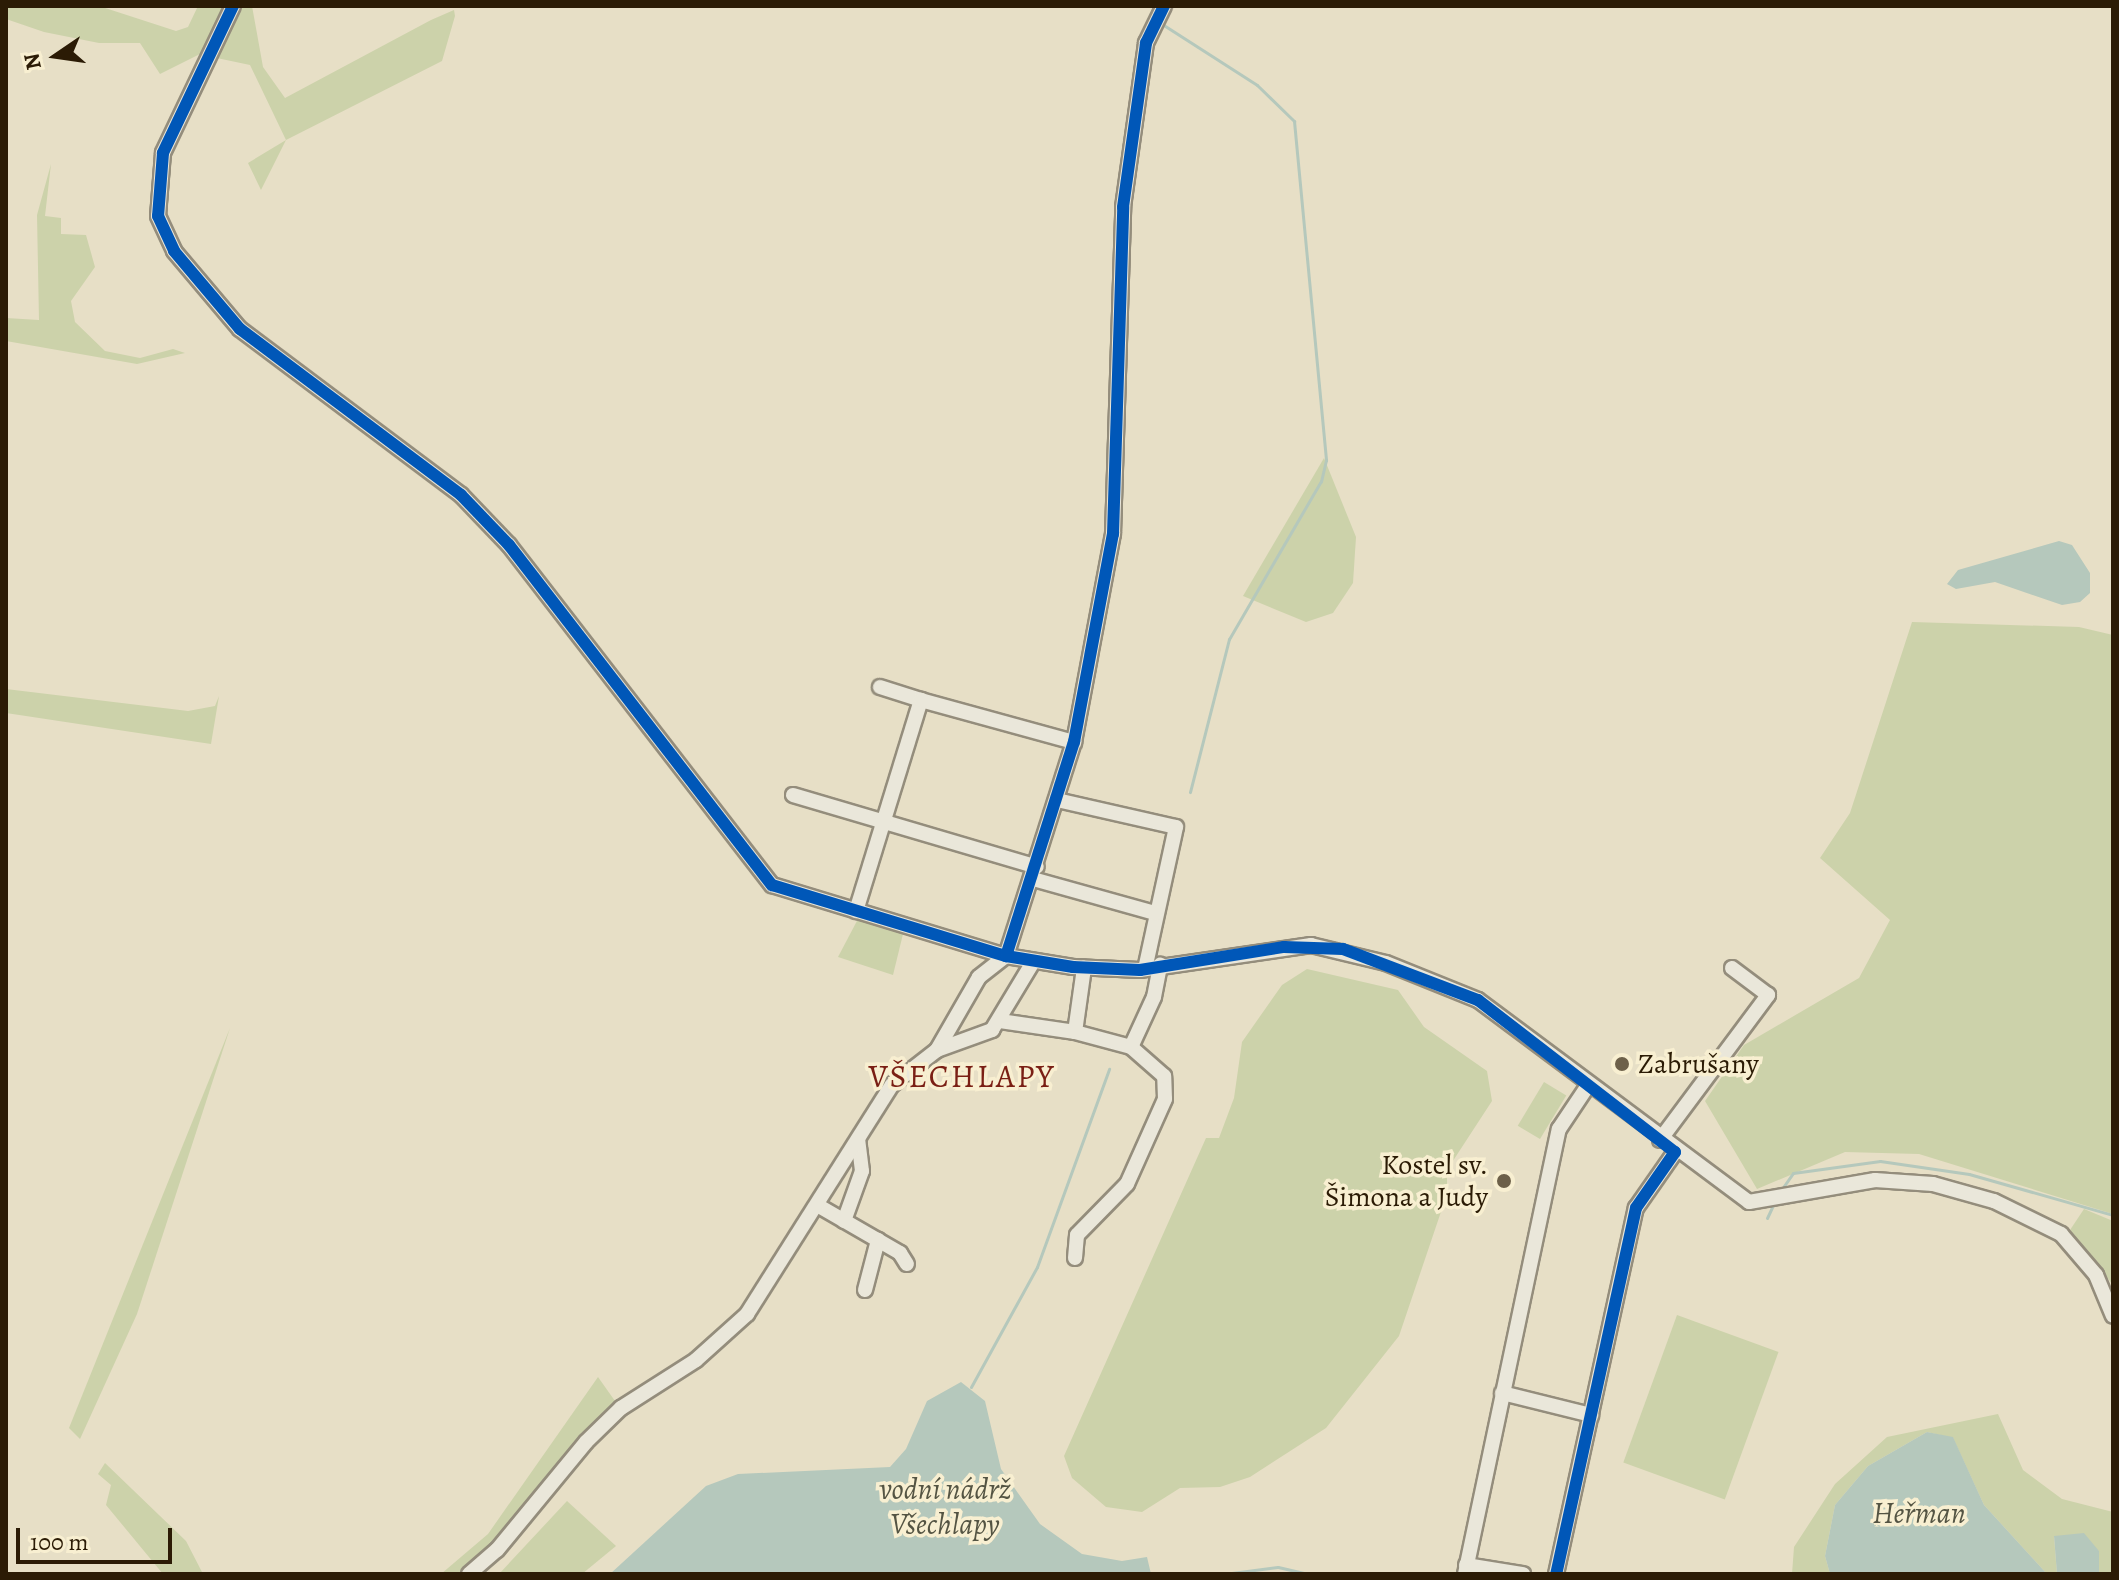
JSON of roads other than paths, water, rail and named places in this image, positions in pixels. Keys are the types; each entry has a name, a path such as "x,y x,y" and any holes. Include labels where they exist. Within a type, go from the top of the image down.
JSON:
{"street":[{"path":"233,6 163,153 158,216 174,251 240,329 461,495 509,545 772,885 1006,956 1084,968 1152,967 1284,947 1343,949 1478,1000 1675,1152 1749,1202 1875,1180 1933,1184 1994,1201 2061,1234 2096,1275 2113,1316"},
{"path":"937,1050 979,977 1006,956 1035,873 1074,742 1113,534 1123,207 1146,43 1164,6"},
{"path":"880,687 1074,742"},
{"path":"856,911 921,700"},
{"path":"793,795 1155,913"},
{"path":"1057,800 1176,827 1155,913 1154,997 1131,1047"},
{"path":"469,1574 497,1550 612,1417 696,1360 747,1314 892,1085 937,1050 974,1039 1000,1021 1033,962"},
{"path":"1075,1032 1084,968"},
{"path":"1660,1140 1768,995 1732,968"},
{"path":"1000,1021 1075,1032 1131,1047 1164,1076 1165,1099 1127,1184 1077,1235 1075,1258"},
{"path":"1523,1574 1465,1569 1559,1129 1589,1084"},
{"path":"844,1221 862,1171 858,1139"},
{"path":"1556,1574 1636,1208 1675,1152"},
{"path":"817,1205 878,1240 907,1264"},
{"path":"865,1290 878,1240"},
{"path":"1502,1393 1591,1415"}],"water":[{"path":"2059,541 2072,545 2090,573 2090,593 2080,602 2062,605 1995,582 1956,589 1947,584 1958,570"},
{"name":"vodní nádrž Všechlapy","path":"961,1382 985,1401 1001,1469 1040,1524 1082,1554 1122,1561 1147,1557 1151,1574 610,1574 706,1486 738,1474 890,1467 906,1449 927,1401"},
{"name":"Heřman","path":"1927,1432 1953,1437 1984,1505 2047,1574 1830,1574 1825,1556 1835,1505 1868,1466"},
{"path":"2084,1533 2099,1551 2099,1574 2057,1574 2054,1536"}],"waterway":[{"path":"1162,24 1257,85 1294,121 1326,460 1321,481 1229,639 1190,792"},
{"path":"971,1387 1037,1267 1109,1069"},
{"path":"1779,1193 1793,1173 1880,1161 1969,1174 2113,1215"},
{"path":"1767,1218 1774,1203"},
{"path":"1224,1574 1278,1567 1309,1574"}],"place":[{"name":"Zabrušany","path":"1622,1064"},
{"name":"Kostel sv. Šimona a Judy","path":"1504,1181"}],"district":[{"name":"VŠECHLAPY","path":"962,1076"}]}
